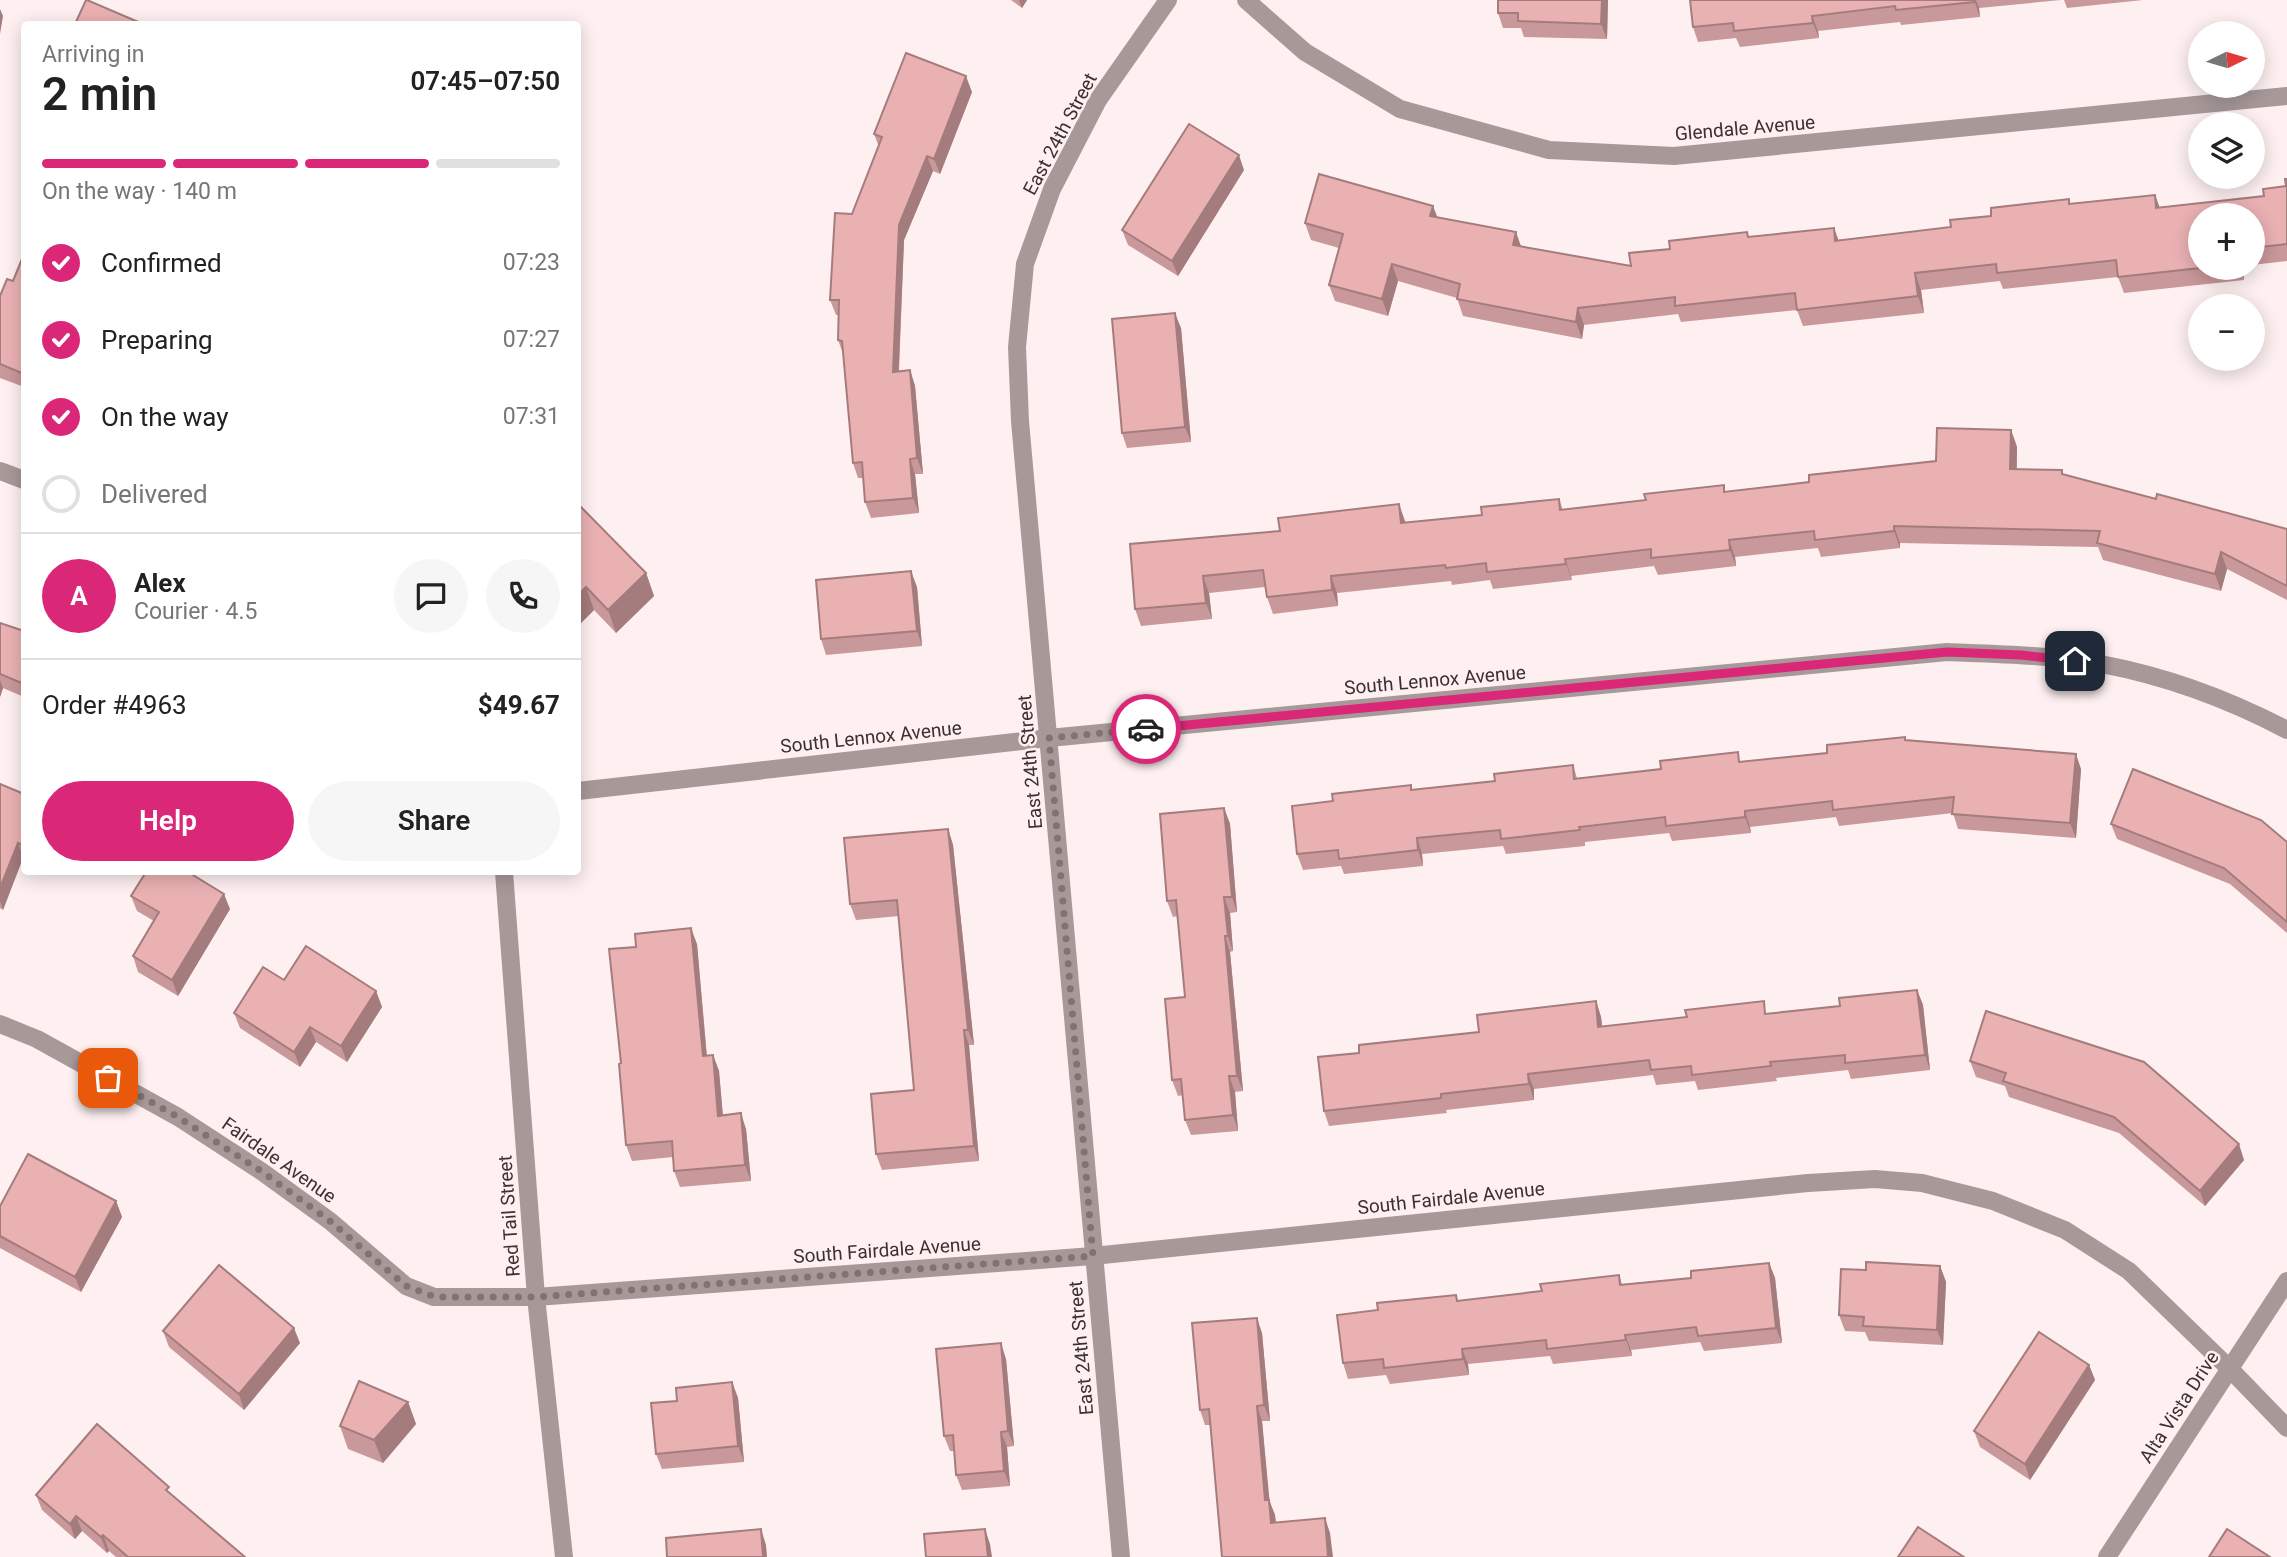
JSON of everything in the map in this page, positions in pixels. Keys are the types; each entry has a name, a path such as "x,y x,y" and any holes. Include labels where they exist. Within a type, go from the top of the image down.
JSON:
{"street":[{"name":"East 24th Street","path":"1121,1557 1020,408 1017,347 1025,264 1052,189 1098,100 1168,0"},
{"name":"Glendale Avenue","path":"1246,0 1306,52 1399,109 1549,150 1674,156 2287,96"},
{"path":"0,471 21,479"},
{"name":"South Lennox Avenue","path":"581,791 1049,738 1947,652 2021,655 2101,664 2169,682 2239,706 2287,730"},
{"name":"Red Tail Street","path":"504,875 536,1297 564,1557"},
{"name":"Fairdale Avenue","path":"0,1024 37,1039 178,1117 261,1171 330,1221 406,1286 435,1297 536,1297"},
{"name":"South Fairdale Avenue","path":"536,1297 1093,1256 1808,1183 1875,1180 1922,1183 1993,1201 2065,1230 2129,1271 2287,1428"},
{"name":"Alta Vista Drive","path":"2106,1557 2287,1281"}],"building":[{"path":"87,0 136,21 76,21"},
{"path":"1498,0 1602,0 1601,24 1518,21 1518,13 1498,13"},
{"path":"1690,0 1974,2 1896,10 1895,6 1812,16 1813,23 1734,31 1733,23 1693,27"},
{"path":"906,53 966,76 934,159 927,156 899,225 893,372 910,370 917,458 910,459 913,498 865,502 862,462 853,463 842,341 838,340 839,300 830,300 835,213 852,214 882,137 874,134"},
{"path":"1189,124 1239,155 1172,261 1122,230"},
{"path":"1319,174 1433,206 1430,216 1516,232 1513,245 1631,266 1629,253 1670,249 1669,241 1747,232 1748,237 1834,228 1835,241 1951,227 1950,220 1991,216 1991,208 2069,199 2069,204 2155,195 2156,208 2188,204 2188,269 2118,277 2116,260 1997,273 1996,264 1915,273 1918,296 1797,310 1795,293 1675,306 1675,297 1578,308 1576,322 1457,299 1460,284 1392,264 1382,299 1329,285 1343,234 1305,223"},
{"path":"2287,179 2287,244 2265,247 2265,203 2201,203 2264,196 2263,189 2286,186"},
{"path":"21,261 21,373 0,364 0,296 7,279 13,281"},
{"path":"1175,313 1185,427 1122,433 1112,319"},
{"path":"1937,428 2011,430 2010,469 2062,470 2062,474 2156,499 2157,494 2287,529 2287,586 2221,552 2215,574 2097,543 2100,531 1894,526 1894,531 1815,540 1814,531 1729,540 1730,550 1651,558 1651,549 1565,559 1566,564 1487,572 1486,563 1331,576 1332,590 1267,597 1263,570 1203,576 1206,603 1135,609 1130,544 1280,531 1278,518 1399,504 1401,523 1482,515 1481,507 1559,499 1560,510 1646,500 1644,494 1724,485 1724,492 1809,482 1809,475 1936,461"},
{"path":"581,507 646,573 608,610 586,587 581,592"},
{"path":"911,571 917,631 821,639 816,580"},
{"path":"0,623 21,630 21,683 0,674"},
{"path":"1905,737 1905,740 2076,754 2070,823 1952,814 1954,797 1833,810 1832,801 1745,811 1745,817 1666,826 1665,817 1501,839 1500,830 1417,838 1418,850 1339,859 1338,850 1297,854 1292,806 1333,801 1332,794 1411,785 1411,790 1495,781 1494,774 1573,765 1574,779 1661,769 1660,761 1738,752 1739,762 1827,753 1827,745"},
{"path":"2133,769 2261,820 2287,842 2287,922 2224,868 2111,824"},
{"path":"0,784 21,793 21,844 18,843 0,888"},
{"path":"1224,808 1232,897 1224,897 1237,1076 1229,1076 1233,1115 1185,1120 1181,1079 1172,1080 1165,999 1185,997 1176,900 1167,901 1160,814"},
{"path":"948,829 968,1030 964,1030 974,1146 876,1154 871,1094 914,1090 897,900 850,904 844,838"},
{"path":"144,875 193,875 224,894 172,980 133,956 159,912 131,896"},
{"path":"691,928 703,1056 713,1055 718,1116 741,1113 745,1165 674,1171 672,1141 626,1145 621,1063 609,949 636,947 635,934"},
{"path":"306,946 376,991 341,1046 310,1027 294,1052 234,1013 263,967 284,980"},
{"path":"1917,990 1925,1055 1845,1063 1845,1055 1770,1062 1771,1066 1692,1075 1691,1066 1651,1070 1649,1060 1528,1074 1529,1084 1441,1094 1441,1098 1324,1111 1318,1057 1359,1053 1359,1045 1479,1032 1477,1015 1596,1001 1598,1027 1687,1017 1685,1010 1764,1001 1765,1014 1840,1006 1839,998"},
{"path":"1986,1011 2144,1062 2239,1144 2200,1191 2114,1117 2003,1081 2006,1073 1970,1061"},
{"path":"28,1154 116,1201 75,1277 0,1236 0,1206"},
{"path":"1866,1262 1940,1266 1937,1330 1863,1326 1864,1317 1839,1315 1841,1269 1866,1270"},
{"path":"1769,1263 1776,1328 1698,1336 1696,1327 1625,1335 1626,1340 1547,1349 1546,1340 1462,1349 1463,1359 1384,1368 1383,1359 1343,1363 1337,1315 1378,1310 1377,1303 1456,1295 1457,1301 1542,1291 1540,1284 1619,1275 1620,1285 1691,1278 1691,1271"},
{"path":"219,1265 294,1328 239,1394 163,1331"},
{"path":"1257,1318 1264,1405 1257,1406 1265,1500 1269,1500 1271,1523 1325,1518 1328,1557 1222,1557 1209,1409 1200,1410 1192,1323"},
{"path":"2039,1332 2089,1365 2025,1464 1974,1431"},
{"path":"1001,1343 1008,1431 1001,1432 1004,1471 956,1475 953,1435 944,1436 936,1349"},
{"path":"359,1381 408,1402 374,1440 340,1426"},
{"path":"732,1382 738,1446 656,1454 651,1403 677,1401 676,1388"},
{"path":"97,1424 169,1487 166,1490 245,1557 128,1557 76,1516 70,1524 36,1495"},
{"path":"1918,1527 1964,1557 1898,1557"},
{"path":"761,1529 763,1557 667,1557 666,1538"},
{"path":"985,1529 988,1557 926,1557 924,1534"},
{"path":"2227,1529 2270,1557 2209,1557"}],"way so far":[{"path":"108,1078 178,1117 261,1171 330,1221 406,1286 435,1297 536,1297 1093,1256 1049,738 1146,729"}],"route":[{"path":"1146,729 1947,652 2021,655 2075,661"}]}
